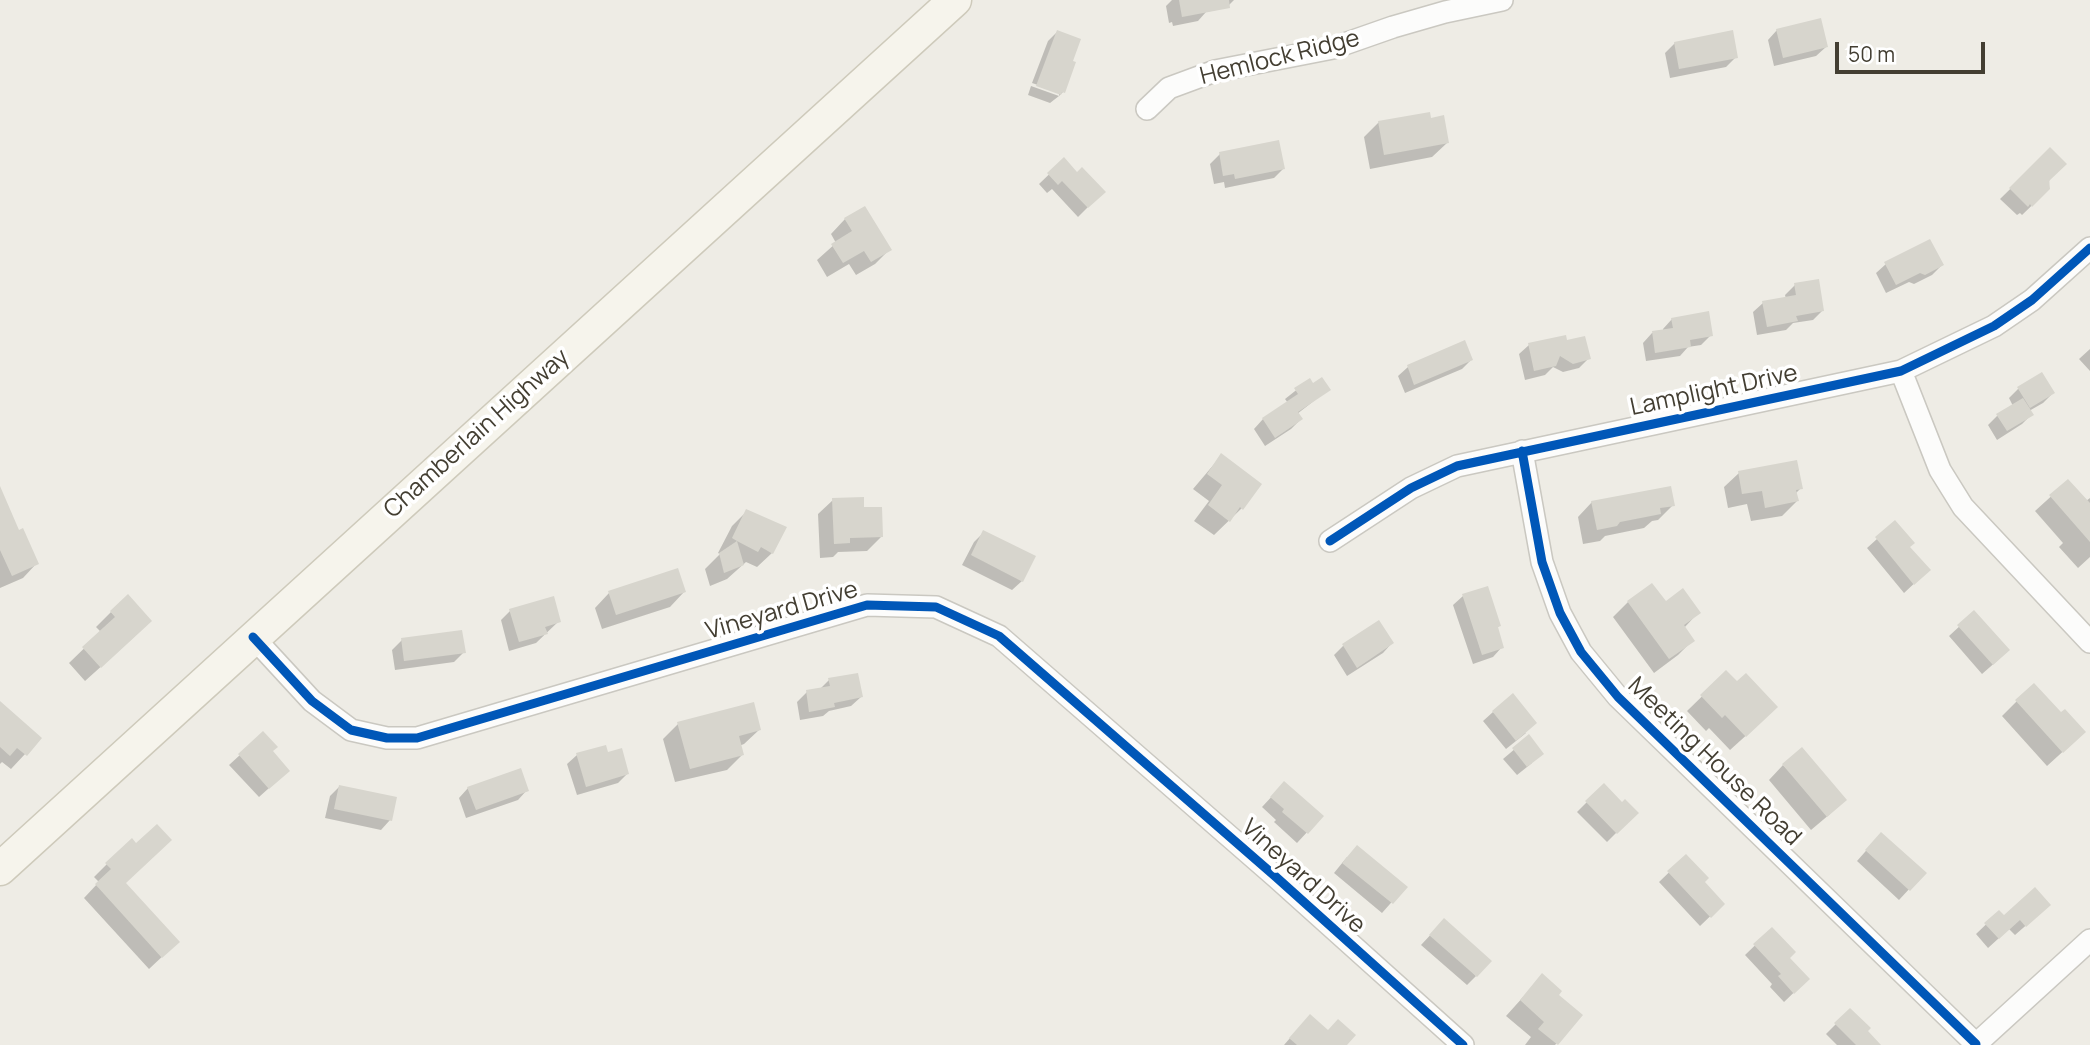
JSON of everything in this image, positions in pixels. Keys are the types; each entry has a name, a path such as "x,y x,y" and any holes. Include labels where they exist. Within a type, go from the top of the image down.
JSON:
{"main road":[{"name":"Chamberlain Highway","path":"5,856 253,637 955,0"}],"street":[{"name":"Hemlock Ridge","path":"1147,109 1169,88 1214,71 1333,48 1419,19 1502,0"},
{"name":"Lamplight Drive","path":"1329,541 1411,488 1457,466 1901,371 1994,326 2032,300 2090,248"},
{"path":"1901,371 1940,470 1963,507 2090,642"},
{"name":"Meeting House Road","path":"1522,451 1542,562 1560,613 1581,652 1618,697 1976,1045"},
{"name":"Vineyard Drive","path":"253,637 312,701 351,730 387,738 417,738 867,605 936,607 999,636 1276,877 1463,1045"},
{"path":"1976,1045 2090,940"}],"building":[{"path":"1179,0 1229,0 1230,8 1182,17"},
{"path":"1821,18 1828,47 1783,58 1776,29"},
{"path":"1057,30 1081,39 1065,93 1062,92 1061,95 1036,86"},
{"path":"1733,30 1738,58 1679,69 1674,42"},
{"path":"1430,112 1431,118 1444,115 1449,143 1384,155 1378,121"},
{"path":"1279,140 1285,169 1235,179 1234,174 1223,176 1219,152"},
{"path":"2050,147 2067,164 2049,181 2050,189 2032,207 2030,204 2028,207 2009,188"},
{"path":"1064,157 1077,172 1082,167 1106,192 1088,208 1062,181 1058,185 1047,173"},
{"path":"865,206 892,250 871,262 864,251 843,263 831,244 852,231 844,218"},
{"path":"1930,239 1944,265 1896,285 1884,262"},
{"path":"1819,279 1824,311 1796,316 1798,321 1767,327 1762,301 1796,295 1794,283"},
{"path":"1709,311 1713,336 1690,340 1691,347 1655,353 1652,331 1673,328 1671,318"},
{"path":"1566,335 1567,340 1585,336 1591,359 1573,364 1560,356 1556,366 1534,371 1528,343"},
{"path":"1465,340 1473,360 1414,385 1407,365"},
{"path":"2042,372 2055,393 2030,408 2017,387"},
{"path":"1322,377 1331,390 1298,412 1303,419 1275,438 1262,418 1298,394 1294,388 1310,378 1313,383"},
{"path":"2023,398 2034,415 2007,431 1996,414"},
{"path":"1221,453 1262,484 1243,510 1240,507 1230,522 1208,505 1222,485 1207,474"},
{"path":"1797,460 1803,489 1796,490 1799,501 1765,508 1762,491 1742,494 1738,471"},
{"path":"2068,479 2090,503 2090,542 2049,495"},
{"path":"0,486 19,530 23,528 39,564 12,576 0,550"},
{"path":"1671,486 1675,506 1660,508 1661,514 1620,522 1617,526 1597,530 1591,501"},
{"path":"864,497 864,507 882,507 883,537 850,538 850,543 834,544 832,498"},
{"path":"746,509 787,527 773,554 761,547 758,552 732,538"},
{"path":"1895,520 1915,543 1910,547 1931,570 1914,585 1875,537"},
{"path":"983,530 1036,556 1023,582 971,555"},
{"path":"737,541 744,565 724,573 719,553"},
{"path":"678,568 686,592 616,615 608,591"},
{"path":"1652,583 1666,601 1683,588 1701,613 1684,625 1695,641 1669,659 1627,601"},
{"path":"1488,586 1501,626 1498,627 1504,648 1482,655 1462,594"},
{"path":"128,594 152,621 101,668 82,647 115,617 110,611"},
{"path":"554,596 561,622 545,627 548,634 519,642 509,609"},
{"path":"1974,610 2010,650 1993,665 1957,625"},
{"path":"1379,620 1394,643 1357,668 1342,644"},
{"path":"462,630 466,653 404,661 401,638"},
{"path":"1726,670 1737,681 1746,673 1778,707 1746,737 1725,715 1722,718 1700,695"},
{"path":"858,673 863,697 834,703 835,707 809,712 806,690 830,686 828,678"},
{"path":"2034,683 2061,712 2065,709 2086,732 2063,753 2015,700"},
{"path":"1513,693 1537,723 1516,741 1492,711"},
{"path":"0,701 42,738 27,756 17,748 10,756 0,747"},
{"path":"754,702 761,730 739,736 744,755 690,769 677,722"},
{"path":"263,731 278,747 273,751 290,771 269,789 238,754"},
{"path":"1529,734 1544,754 1527,767 1512,748"},
{"path":"606,745 608,752 622,748 629,774 586,787 576,753"},
{"path":"1802,747 1847,800 1827,817 1782,764"},
{"path":"521,768 529,791 476,810 467,787"},
{"path":"1284,781 1324,816 1308,834 1282,812 1284,809 1270,797"},
{"path":"1604,783 1622,802 1625,799 1639,813 1617,834 1585,801"},
{"path":"339,785 397,797 392,821 334,809"},
{"path":"157,824 172,840 126,883 180,942 162,958 95,884 111,869 105,863 132,838 136,843"},
{"path":"1881,832 1927,873 1910,891 1865,850"},
{"path":"1357,845 1408,887 1393,904 1342,863"},
{"path":"1686,854 1709,878 1705,882 1725,904 1711,918 1667,871"},
{"path":"2035,887 2051,905 2026,927 2020,920 1999,939 1984,923 1999,910 2004,915"},
{"path":"1444,918 1492,961 1477,977 1429,935"},
{"path":"1772,927 1796,952 1790,958 1810,979 1794,994 1778,976 1781,974 1753,944"},
{"path":"1542,973 1562,991 1559,995 1583,1015 1558,1045 1538,1029 1544,1022 1520,1000"},
{"path":"1850,1008 1871,1028 1868,1031 1881,1045 1856,1045 1834,1023"},
{"path":"1310,1014 1328,1030 1338,1019 1356,1035 1347,1045 1297,1045 1289,1038"}],"cycle path":[{"path":"1330,541 1411,488 1457,466 1901,371 1994,326 2032,300 2090,248"},
{"path":"1522,451 1542,562 1560,613 1581,652 1618,697 1976,1044"},
{"path":"253,637 312,701 351,730 387,738 417,738 867,605 936,607 999,636 1276,877 1463,1045"}]}
